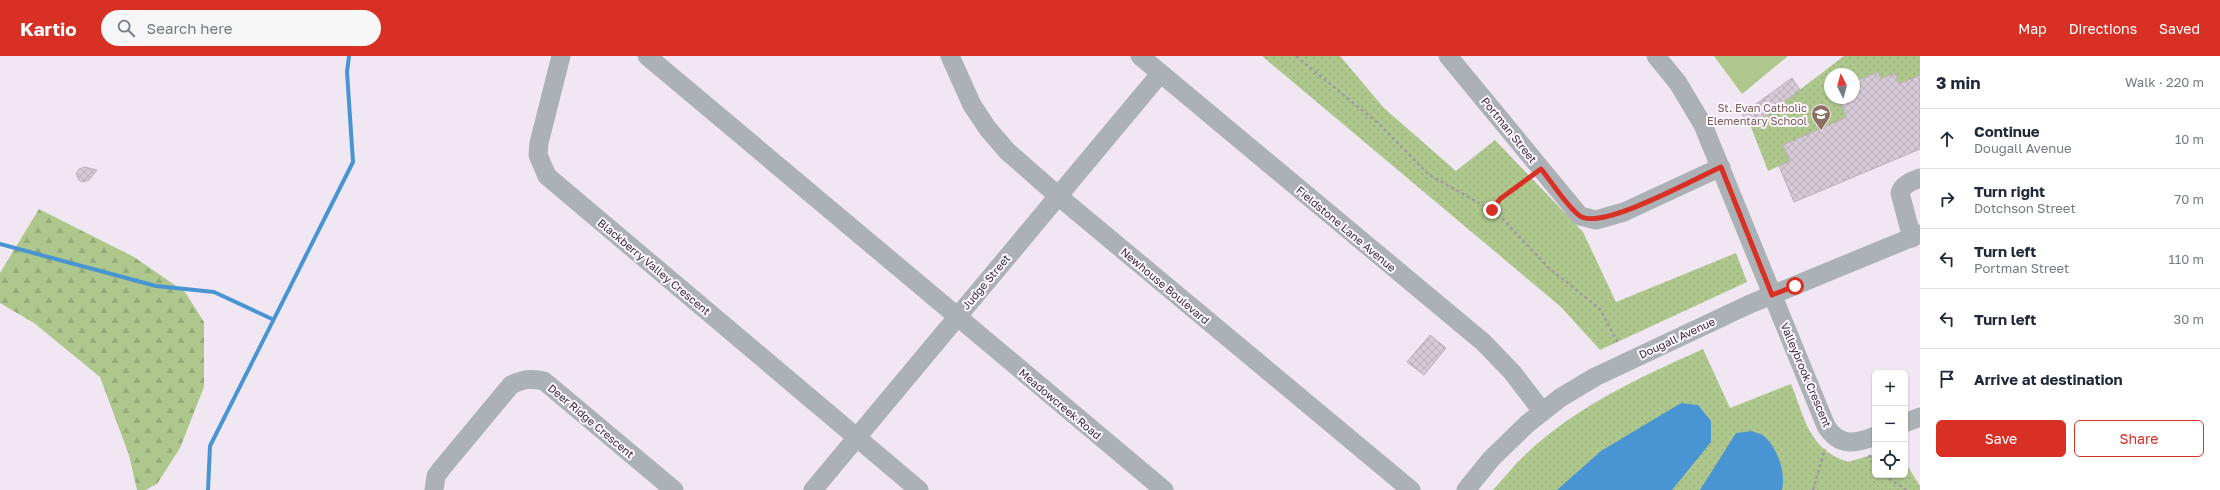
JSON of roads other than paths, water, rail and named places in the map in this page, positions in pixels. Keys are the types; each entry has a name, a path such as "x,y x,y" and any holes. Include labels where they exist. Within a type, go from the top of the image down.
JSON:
{"street":[{"name":"Blackberry Valley Crescent","path":"561,56 538,143 538,155 547,176 919,490"},
{"path":"647,56 957,318"},
{"name":"Newhouse Boulevard","path":"950,56 972,105 988,129 1007,151 1057,195 1411,490"},
{"name":"Fieldstone Lane Avenue","path":"1140,56 1483,342 1512,372 1542,411"},
{"name":"Portman Street","path":"1448,56 1580,216 1596,220 1624,212 1721,167"},
{"name":"Valleybrook Crescent","path":"1656,56 1678,83 1703,125 1772,295 1832,435 1848,442 1859,442 1872,437"},
{"name":"Judge Street","path":"813,490 957,318 1057,195 1160,74"},
{"path":"1916,236 1900,193 1901,189 1907,184 1920,178"},
{"name":"Dougall Avenue","path":"1466,490 1491,459 1542,411 1611,368 1772,295 1916,236"},
{"name":"Meadowcreek Road","path":"957,318 1164,490"},
{"name":"Deer Ridge Crescent","path":"434,490 436,476 511,384 522,379 533,378 544,381 674,490"},
{"path":"1908,422 1920,417"}],"water":[{"path":"1681,403 1698,405 1711,421 1711,442 1672,490 1557,490 1601,451"},
{"path":"1752,431 1765,437 1774,449 1782,469 1782,490 1700,490 1736,433"}],"waterway":[{"path":"208,490 210,446 353,162 347,72 349,56"},
{"path":"0,244 156,286 214,292 272,319"}],"place":[{"name":"St. Evan Catholic Elementary School","path":"1821,131"}]}
